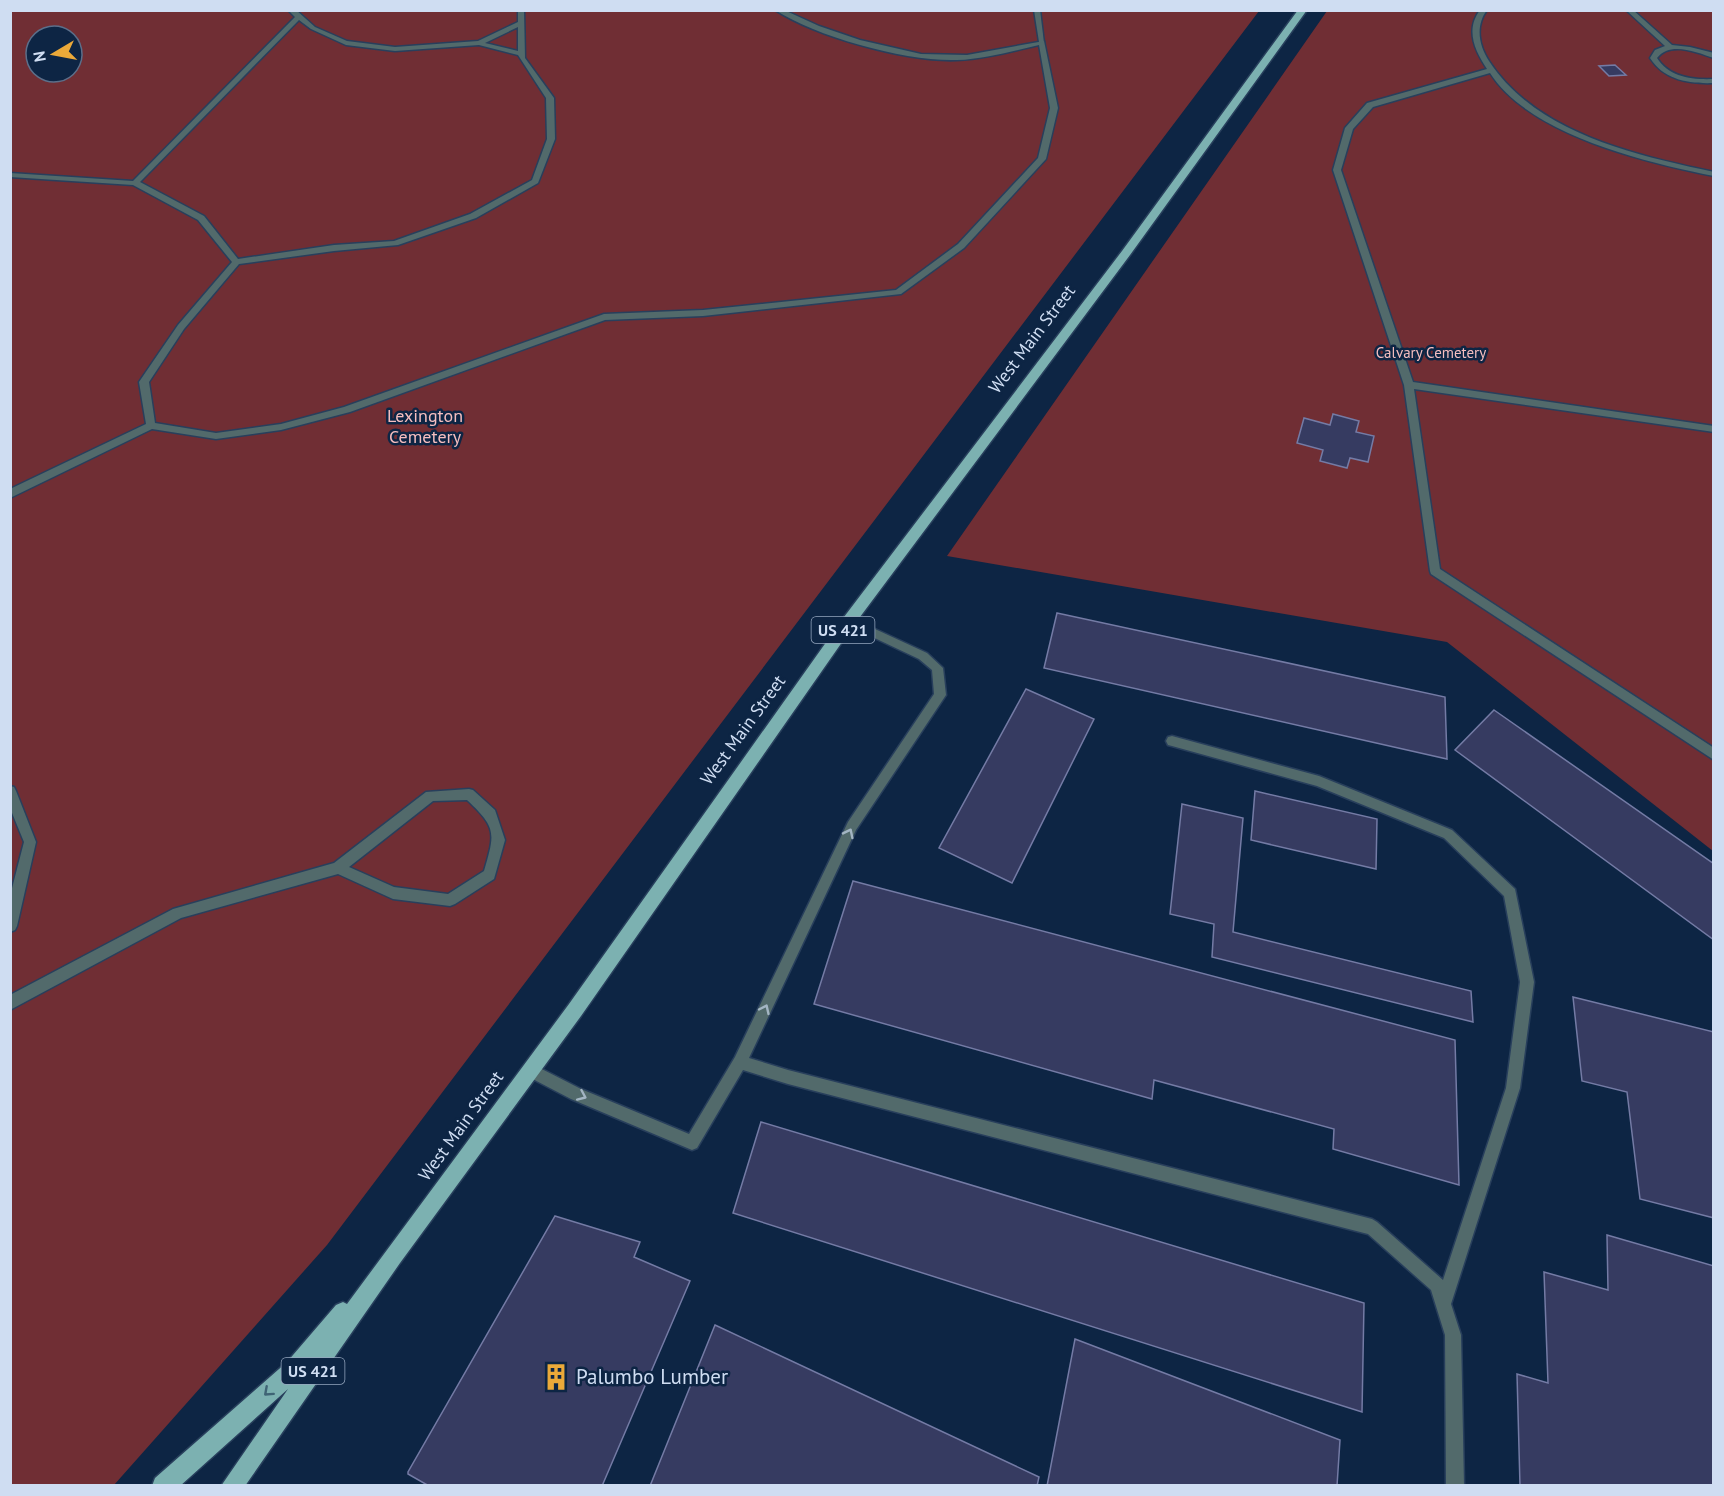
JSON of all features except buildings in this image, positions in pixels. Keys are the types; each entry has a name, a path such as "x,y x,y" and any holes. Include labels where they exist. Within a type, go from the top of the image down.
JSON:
{"main road":[{"name":"West Main Street","path":"232,1485 393,1256 575,1010 849,621 1126,253 1303,10"},
{"path":"163,1485 294,1369 393,1256"}],"street":[{"path":"291,10 313,28 346,43 395,49 479,43 522,54"},
{"path":"151,426 144,382 181,327 236,262 334,248 395,243 473,216 535,181 551,140 550,98 522,58 521,10"},
{"path":"778,10 859,42 901,53 943,58 981,56 1042,42"},
{"path":"10,494 151,426 216,436 281,427 347,410 604,317 703,313 898,292 962,246 1041,159 1054,108 1037,10"},
{"path":"1484,10 1480,15 1475,41 1489,71 1526,106 1586,138 1661,164 1713,174"},
{"path":"1629,10 1671,48"},
{"path":"135,183 299,16"},
{"path":"479,43 521,23"},
{"path":"1712,83 1685,79 1662,70 1653,58 1662,50 1671,48 1693,50 1713,56"},
{"path":"1489,71 1370,105 1349,128 1337,170 1409,385 1435,571 1713,755"},
{"path":"10,175 135,183 201,218 236,262"},
{"path":"1409,385 1713,429"},
{"path":"530,1070 576,1094 692,1143 740,1062 852,826 940,695 937,668 923,656 849,621"},
{"path":"1172,741 1319,781 1448,834 1510,893 1527,982 1513,1089 1443,1305"},
{"path":"10,791 30,842 10,926"},
{"path":"10,1003 178,913 338,868 430,796 469,794 490,814 499,840 489,875 450,900 393,894 338,868"},
{"path":"740,1062 788,1077 1372,1227 1437,1285 1453,1335 1455,1485"}],"green space":[{"name":"Lexington Cemetery","path":"10,11 1259,11 327,1245 114,1485 11,1485"},
{"name":"Calvary Cemetery","path":"1327,11 1713,11 1713,851 1447,642 947,556"}],"place":[{"name":"Palumbo Lumber","path":"556,1377"}]}
